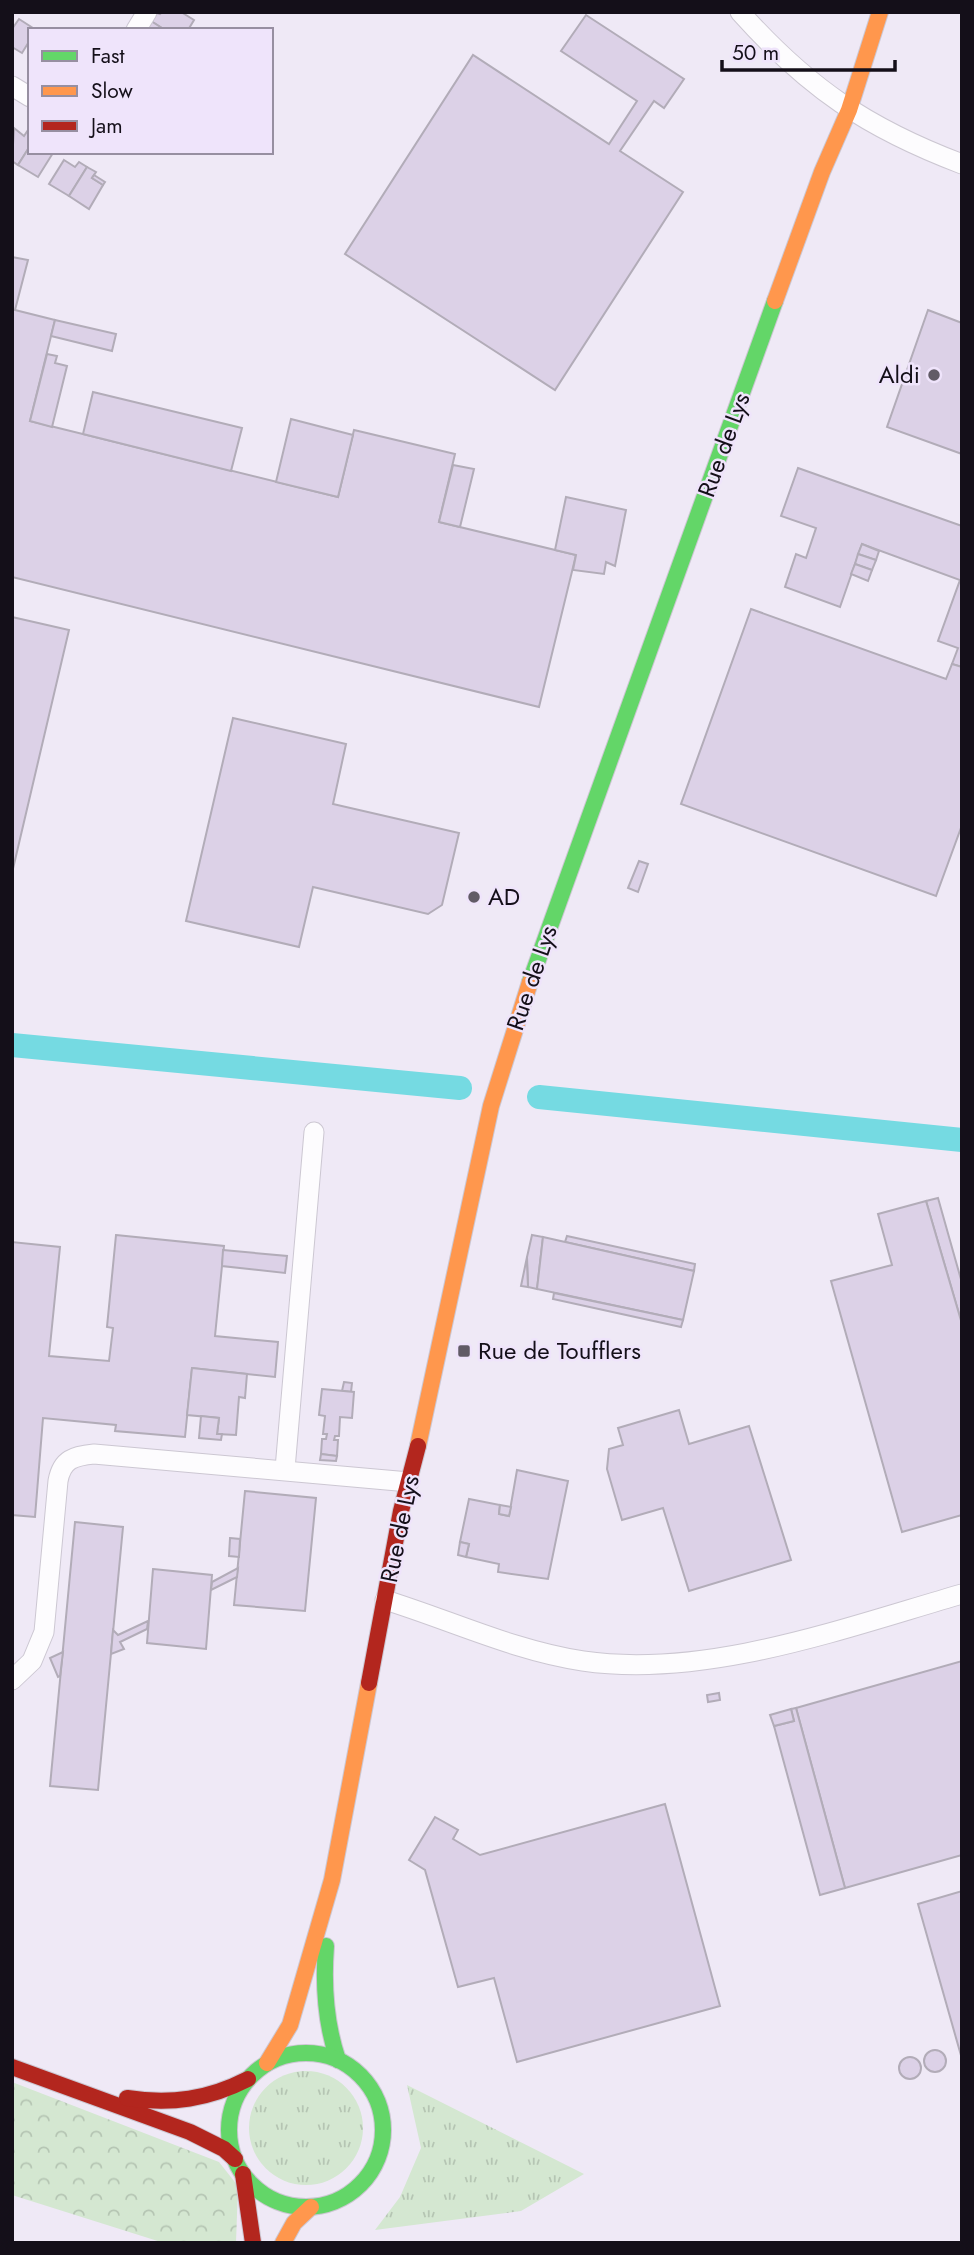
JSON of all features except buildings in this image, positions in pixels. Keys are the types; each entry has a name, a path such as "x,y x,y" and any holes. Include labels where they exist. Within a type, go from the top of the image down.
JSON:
{"street":[{"path":"137,28 147,12"},
{"path":"740,12 797,70 849,110 899,137 962,164"},
{"path":"849,110 880,12"},
{"path":"12,86 28,96"},
{"name":"Rue de Lys","path":"267,2063 290,2025 332,1880 409,1482 427,1410 491,1106 513,1032 825,164 849,110"},
{"path":"285,1469 314,1132"},
{"path":"12,1680 32,1661 44,1632 58,1480 64,1464 71,1457 94,1454 409,1482"},
{"path":"385,1600 552,1655 584,1661 633,1664 701,1659 767,1649 962,1594"},
{"name":"Rue de Lys","path":"332,1880 324,1998 327,2026 338,2060"},
{"path":"12,2067 55,2084 190,2132 224,2149 268,2197 289,2205 311,2207 335,2202 355,2189 364,2181 377,2161 383,2138 382,2114 373,2092 358,2073 327,2055 302,2053 278,2058 267,2063 248,2079 216,2094 183,2102 136,2100 55,2084"},
{"path":"248,2079 235,2100 229,2123 229,2136 239,2167 253,2243"},
{"path":"283,2243 294,2223 311,2207"}],"green space":[{"path":"306,2071 328,2075 338,2080 354,2096 359,2106 363,2128 359,2150 354,2160 338,2176 328,2181 306,2185 284,2181 274,2176 258,2160 253,2150 249,2128 253,2106 258,2096 274,2080 284,2075"},
{"path":"12,2082 219,2162 238,2186 236,2243 164,2243 12,2195"},
{"path":"407,2085 584,2174 521,2211 375,2230 400,2197 421,2148"}],"waterway":[{"path":"12,1045 460,1088"},
{"path":"539,1097 962,1140"}],"traffic: fast":[{"path":"530,982 775,301"},
{"path":"326,1946 326,2003 338,2060"},
{"path":"306,2053 335,2059 360,2076 377,2101 383,2130 377,2159 360,2184 335,2201 306,2207 277,2201 252,2184 235,2159 229,2130 235,2101 252,2076 277,2059 306,2053"}],"traffic: slow":[{"path":"775,301 822,172 849,110 880,12"},
{"path":"418,1446 491,1106 530,982"},
{"path":"267,2063 290,2025 332,1880 369,1683"},
{"path":"283,2243 294,2223 311,2207"}],"traffic: jam":[{"path":"369,1683 401,1511 418,1446"},
{"path":"12,2067 190,2132 224,2149 235,2159"},
{"path":"127,2098 159,2101 189,2099 248,2079"},
{"path":"243,2174 253,2243"}],"place":[{"name":"Aldi","path":"934,375"},
{"name":"AD","path":"474,897"},
{"name":"Rue de Toufflers","path":"464,1351"}]}
